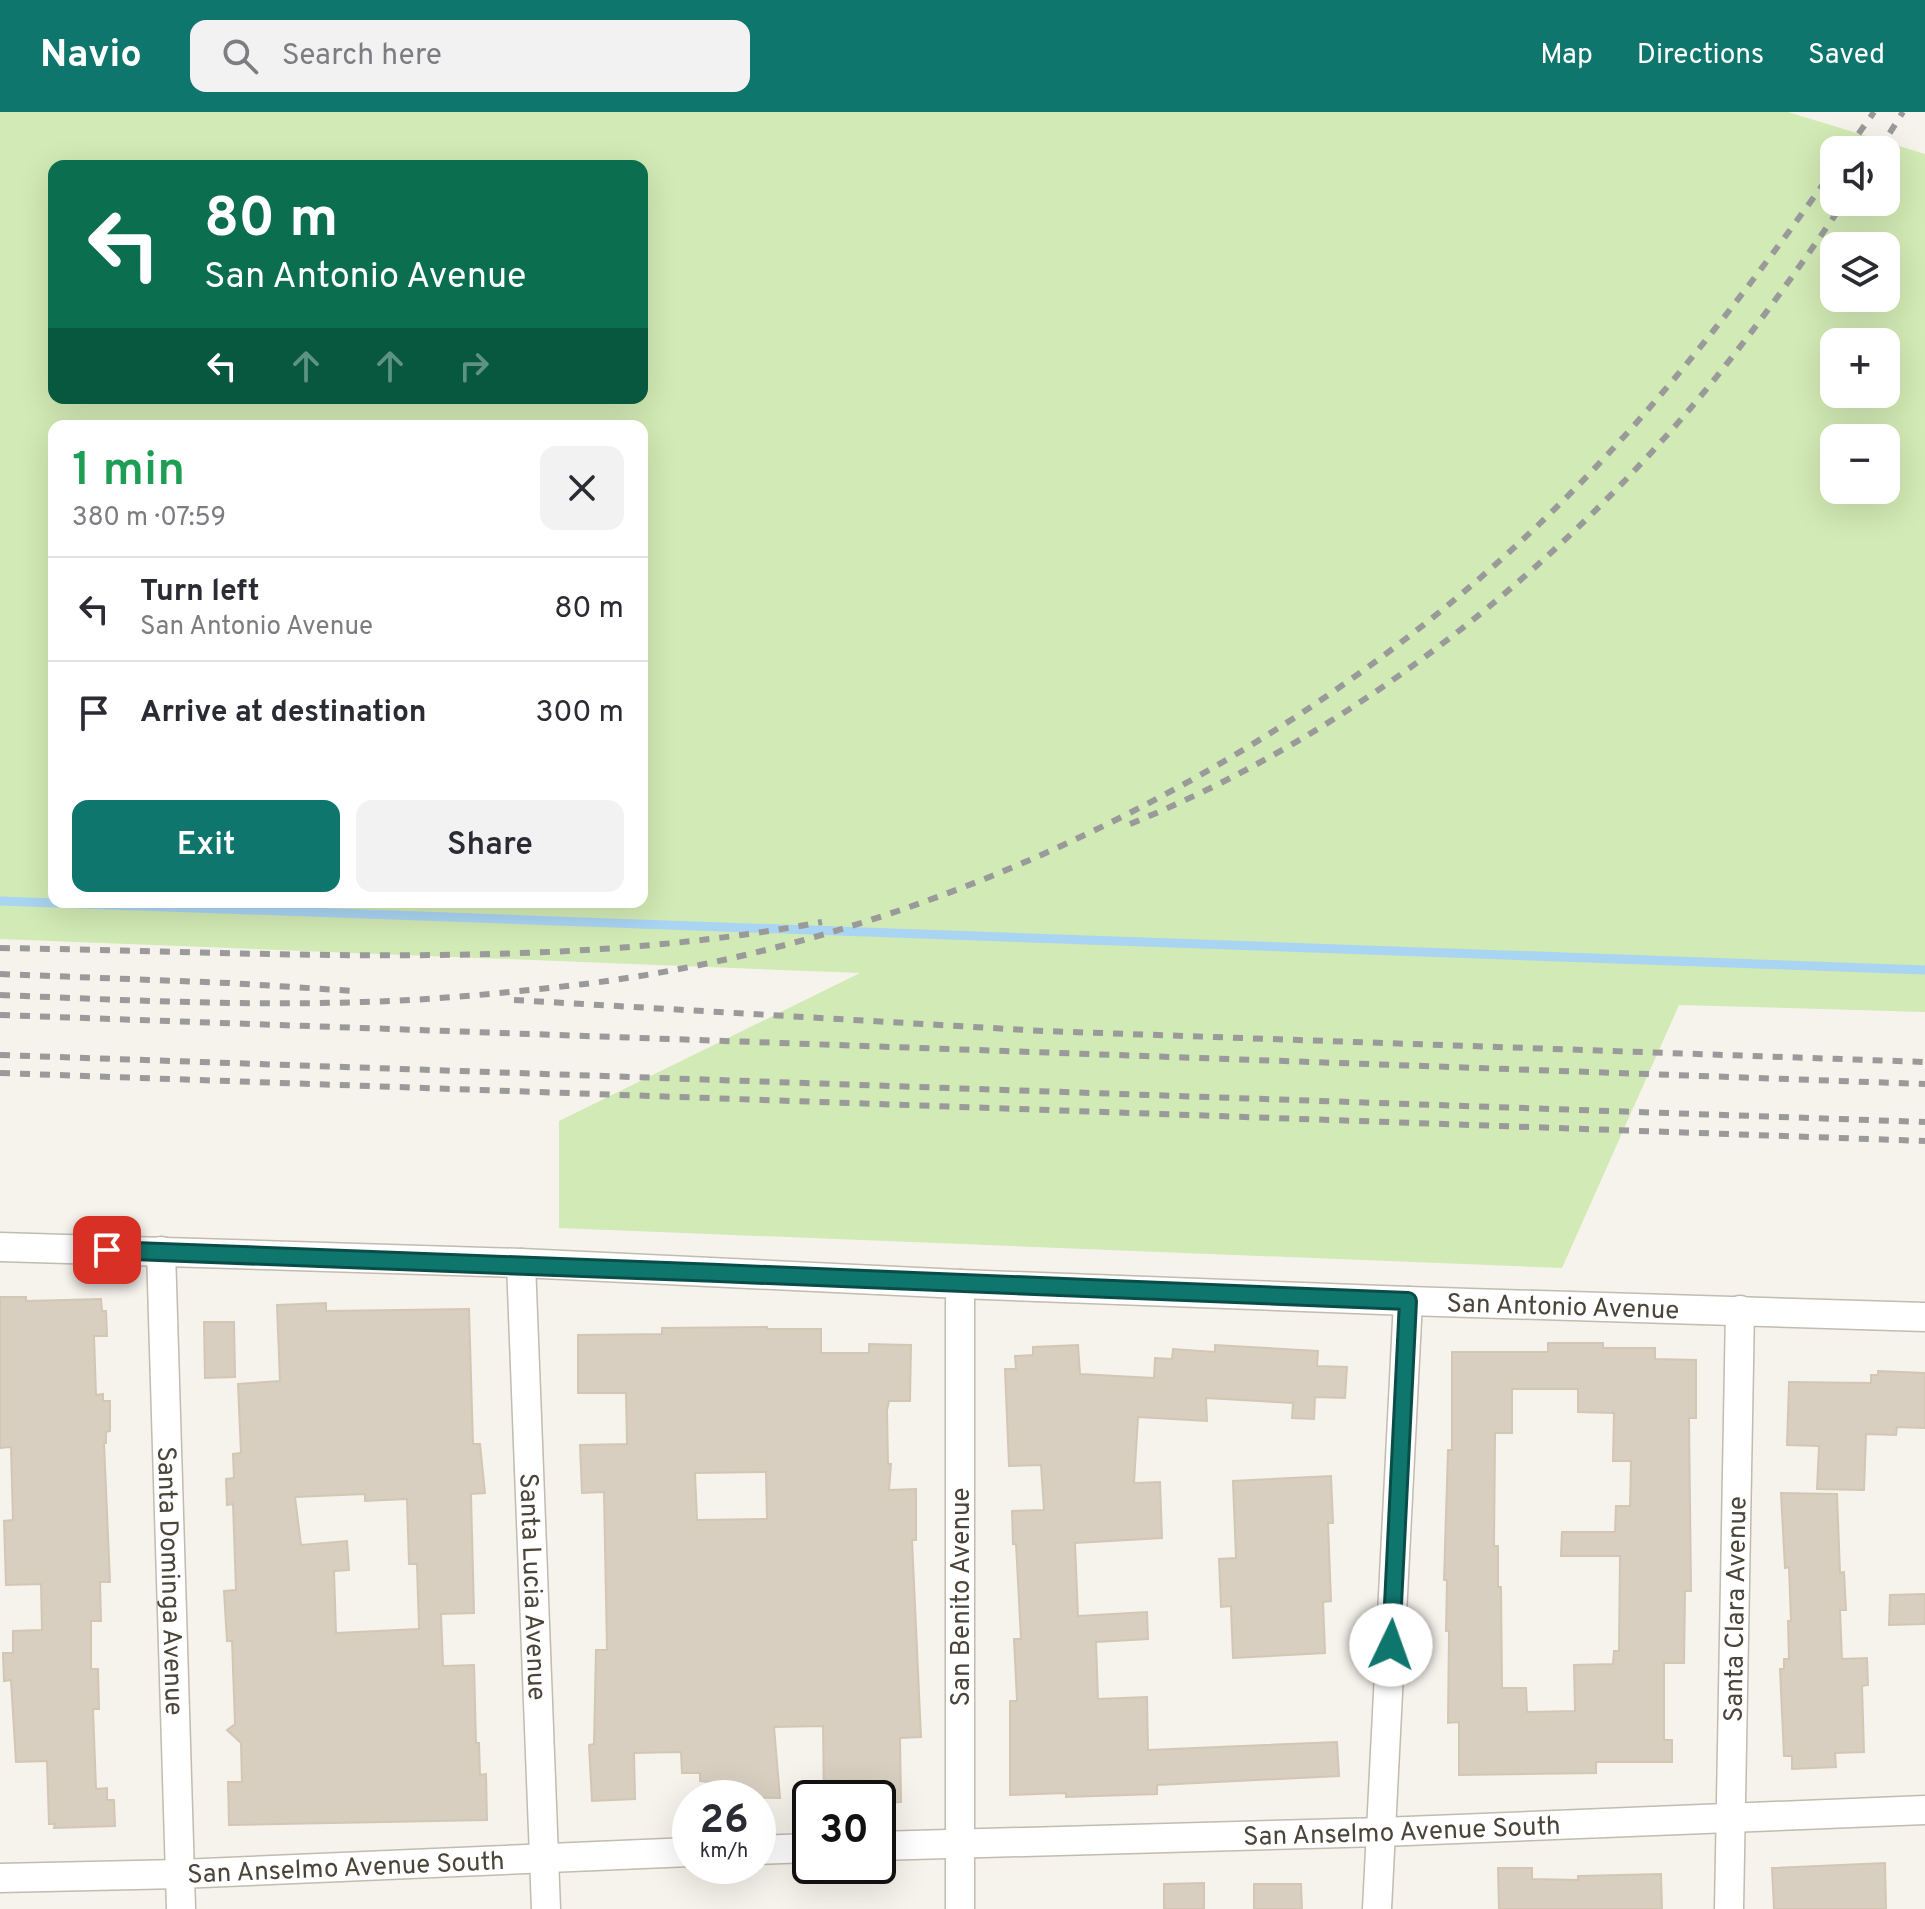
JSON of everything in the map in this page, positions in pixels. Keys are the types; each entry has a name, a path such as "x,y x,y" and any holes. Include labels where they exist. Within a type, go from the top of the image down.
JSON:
{"street":[{"name":"San Antonio Avenue","path":"0,1247 521,1263 960,1284 1925,1317"},
{"name":"Santa Dominga Avenue","path":"161,1251 181,1909"},
{"name":"Santa Lucia Avenue","path":"521,1263 546,1909"},
{"name":"San Benito Avenue","path":"960,1284 960,1909"},
{"path":"1377,1909 1408,1301"},
{"name":"Santa Clara Avenue","path":"1729,1909 1740,1310"},
{"name":"San Anselmo Avenue South","path":"896,1845 1382,1832 1925,1810"},
{"name":"San Anselmo Avenue South","path":"0,1878 180,1874 672,1853"}],"green space":[{"path":"0,112 1788,112 1866,136 1820,136 1820,216 1900,216 1900,146 1925,154 1925,1012 1679,1005 1562,1268 559,1228 559,1121 860,973 0,939"}],"building":[{"path":"0,1297 26,1297 26,1301 101,1299 102,1311 106,1311 107,1336 94,1336 96,1395 103,1394 103,1401 110,1401 110,1431 106,1432 104,1443 110,1582 100,1582 101,1621 91,1621 91,1669 98,1669 99,1709 93,1709 96,1789 107,1788 107,1800 114,1800 115,1826 54,1828 55,1824 49,1824 47,1761 16,1762 11,1680 4,1681 3,1653 13,1653 13,1631 42,1630 41,1584 6,1585 4,1521 13,1520 11,1447 0,1448"},
{"path":"326,1303 326,1311 469,1309 473,1444 480,1444 485,1493 471,1494 474,1613 441,1614 443,1666 474,1665 476,1743 479,1743 480,1775 486,1774 487,1820 229,1825 228,1782 242,1782 241,1743 227,1730 235,1724 232,1641 227,1641 224,1591 236,1590 233,1504 227,1505 226,1479 234,1478 233,1454 241,1453 238,1384 280,1381 277,1305","holes":["365,1494 365,1501 407,1499 409,1564 417,1564 419,1629 336,1633 334,1571 349,1570 347,1541 301,1545 295,1497"]},
{"path":"204,1322 234,1322 235,1377 205,1378"},
{"path":"662,1328 821,1329 821,1353 869,1353 869,1344 911,1345 910,1401 889,1401 887,1410 888,1464 891,1464 889,1490 916,1489 916,1540 912,1540 921,1737 900,1738 901,1802 896,1802 896,1780 824,1780 823,1726 774,1727 780,1798 776,1798 776,1780 700,1780 700,1773 682,1773 681,1752 634,1753 635,1799 592,1801 589,1745 594,1744 596,1650 607,1650 604,1492 582,1493 580,1445 627,1444 626,1393 578,1393 578,1335 662,1334","holes":["766,1472 767,1519 697,1520 695,1473"]},
{"path":"1548,1343 1603,1343 1603,1348 1655,1348 1655,1359 1696,1360 1696,1418 1689,1418 1691,1591 1685,1591 1684,1663 1664,1663 1664,1740 1672,1740 1672,1762 1596,1762 1596,1773 1459,1775 1459,1722 1448,1723 1449,1631 1446,1631 1447,1580 1444,1580 1448,1450 1452,1450 1452,1352 1548,1352","holes":["1512,1389 1578,1389 1578,1412 1614,1413 1613,1461 1631,1461 1630,1506 1616,1506 1615,1532 1562,1532 1561,1556 1620,1556 1619,1651 1614,1651 1613,1664 1574,1665 1575,1711 1527,1712 1526,1688 1502,1688 1501,1587 1498,1587 1498,1546 1494,1546 1495,1433 1512,1433"]},
{"path":"1078,1345 1080,1374 1154,1378 1155,1358 1172,1359 1173,1349 1215,1352 1215,1345 1318,1351 1317,1366 1347,1367 1345,1398 1315,1397 1314,1419 1292,1418 1293,1403 1206,1398 1207,1421 1138,1417 1134,1483 1160,1482 1162,1538 1075,1543 1078,1616 1147,1612 1148,1639 1096,1642 1098,1699 1147,1697 1148,1750 1337,1742 1339,1776 1157,1785 1157,1794 1010,1795 1010,1701 1017,1701 1014,1639 1021,1639 1012,1511 1044,1510 1041,1465 1009,1466 1005,1369 1016,1369 1015,1356 1033,1355 1033,1347"},
{"path":"1878,1371 1925,1373 1925,1428 1897,1427 1896,1435 1866,1434 1864,1490 1817,1489 1819,1446 1787,1445 1789,1382 1871,1383 1871,1375 1878,1375"},
{"path":"1331,1476 1333,1523 1328,1523 1331,1601 1323,1602 1325,1653 1233,1658 1231,1606 1221,1607 1219,1559 1236,1558 1233,1481"},
{"path":"1781,1493 1837,1494 1840,1573 1844,1572 1846,1610 1840,1610 1842,1659 1867,1658 1868,1685 1862,1686 1864,1752 1835,1753 1836,1767 1792,1769 1792,1756 1784,1756 1780,1669 1784,1669 1784,1659 1789,1659 1788,1621 1791,1621"},
{"path":"1925,1594 1925,1624 1889,1625 1890,1595"},
{"path":"1885,1863 1886,1909 1774,1909 1772,1868"},
{"path":"1498,1868 1532,1868 1532,1879 1578,1880 1578,1876 1661,1874 1662,1909 1499,1909"},
{"path":"1204,1883 1204,1909 1164,1909 1164,1884"},
{"path":"1254,1884 1301,1884 1302,1909 1254,1909"}],"waterway":[{"path":"0,901 48,903"},
{"path":"195,908 1925,970"}],"railway":[{"path":"1857,136 1874,112"},
{"path":"1888,136 1903,112"},
{"path":"0,995 182,1002 318,1003 443,998 576,985 707,964 837,930 965,887 1090,832 1211,769 1326,697 1434,616 1534,529 1616,445 1693,356 1820,188"},
{"path":"1130,824 1210,788 1287,747 1362,701 1434,650 1502,595 1568,537 1689,410 1769,308 1834,216"},
{"path":"0,948 309,955 516,953 619,948 721,938 822,922"},
{"path":"0,974 355,991"},
{"path":"514,1000 1043,1031 1925,1062"},
{"path":"0,1015 1925,1084"},
{"path":"0,1055 1925,1122"},
{"path":"0,1073 1925,1141"}],"route":[{"path":"107,1250 521,1263 1408,1301 1391,1645"}]}
